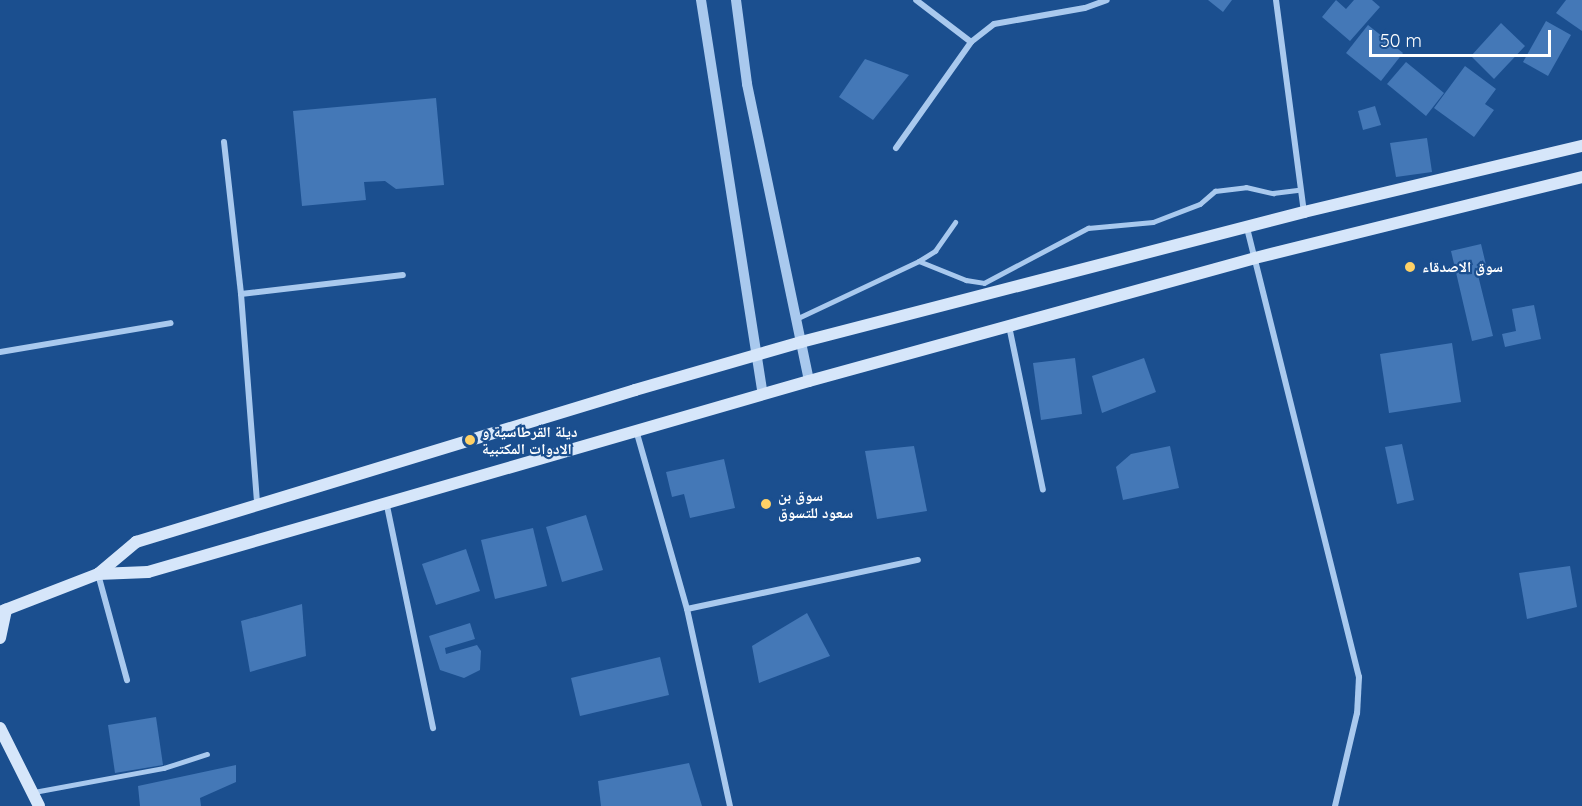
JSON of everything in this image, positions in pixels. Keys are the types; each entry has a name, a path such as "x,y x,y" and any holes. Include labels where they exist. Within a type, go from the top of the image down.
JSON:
{"main road":[{"path":"0,638 3,611 98,574 136,542 801,342 1304,212 1582,146"},
{"path":"98,574 148,572 636,430 1255,258 1582,177"},
{"path":"0,728 39,806"}],"street":[{"path":"701,0 763,394"},
{"path":"736,0 747,84 809,381"},
{"path":"916,0 971,42"},
{"path":"896,148 971,42 994,24 1085,8 1107,0"},
{"path":"1276,0 1299,190 1304,212"},
{"path":"224,142 242,294 257,505"},
{"path":"1247,228 1359,677 1357,713 1335,806"},
{"path":"242,294 403,275"},
{"path":"0,352 171,323"},
{"path":"1009,326 1043,490"},
{"path":"636,430 687,609 730,806"},
{"path":"386,501 433,728"},
{"path":"687,609 918,560"},
{"path":"98,574 127,681"}],"lane":[{"path":"919,261 966,280 984,283 1088,228 1153,222 1200,204 1215,191 1246,187 1273,194 1299,190"},
{"path":"796,319 919,261 935,250 955,222"},
{"path":"34,792 164,768 207,754"}],"building":[{"path":"1208,0 1232,0 1223,12"},
{"path":"1336,0 1346,9 1354,0 1372,0 1380,7 1350,41 1322,17"},
{"path":"1566,0 1582,0 1582,31 1556,13"},
{"path":"1546,21 1571,35 1548,76 1523,62"},
{"path":"1501,23 1525,46 1494,79 1471,56"},
{"path":"1368,25 1403,53 1381,81 1346,53"},
{"path":"865,59 909,75 873,120 839,97"},
{"path":"1406,62 1444,93 1426,116 1387,84"},
{"path":"1465,66 1496,89 1485,104 1494,110 1474,137 1434,108"},
{"path":"436,98 444,185 396,189 385,181 364,182 366,200 302,206 293,111"},
{"path":"1375,106 1381,125 1363,130 1358,111"},
{"path":"1427,138 1432,172 1396,177 1390,143"},
{"path":"1481,244 1487,269 1477,271 1493,336 1472,341 1451,251"},
{"path":"1534,305 1541,339 1505,347 1502,334 1516,331 1512,309"},
{"path":"1452,343 1461,402 1389,413 1380,354"},
{"path":"1075,358 1082,414 1041,420 1033,363"},
{"path":"1144,358 1156,392 1102,413 1092,376"},
{"path":"1402,444 1414,500 1397,504 1385,447"},
{"path":"914,446 927,511 877,519 865,451"},
{"path":"1170,446 1179,488 1123,500 1116,467 1131,454"},
{"path":"724,459 735,508 690,518 684,494 672,497 666,472"},
{"path":"586,515 603,570 562,582 546,527"},
{"path":"533,528 547,586 495,599 481,540"},
{"path":"466,549 480,591 436,605 422,564"},
{"path":"1570,566 1577,607 1527,619 1519,573"},
{"path":"302,604 306,656 250,672 241,621"},
{"path":"807,613 830,656 759,683 752,646"},
{"path":"470,623 475,639 445,648 446,654 477,645 481,651 480,670 464,678 440,670 429,636"},
{"path":"660,657 669,695 580,716 571,678"},
{"path":"156,717 163,765 115,773 108,725"},
{"path":"689,763 702,806 601,806 598,781"},
{"path":"236,765 236,782 200,798 201,806 140,806 138,786"}],"place":[{"name":"سوق الاصدقاء","path":"1410,267"},
{"name":"ديلة القرطاسية و الادوات المكتبية","path":"470,440"},
{"name":"سوق بن سعود للتسوق","path":"766,504"}]}
